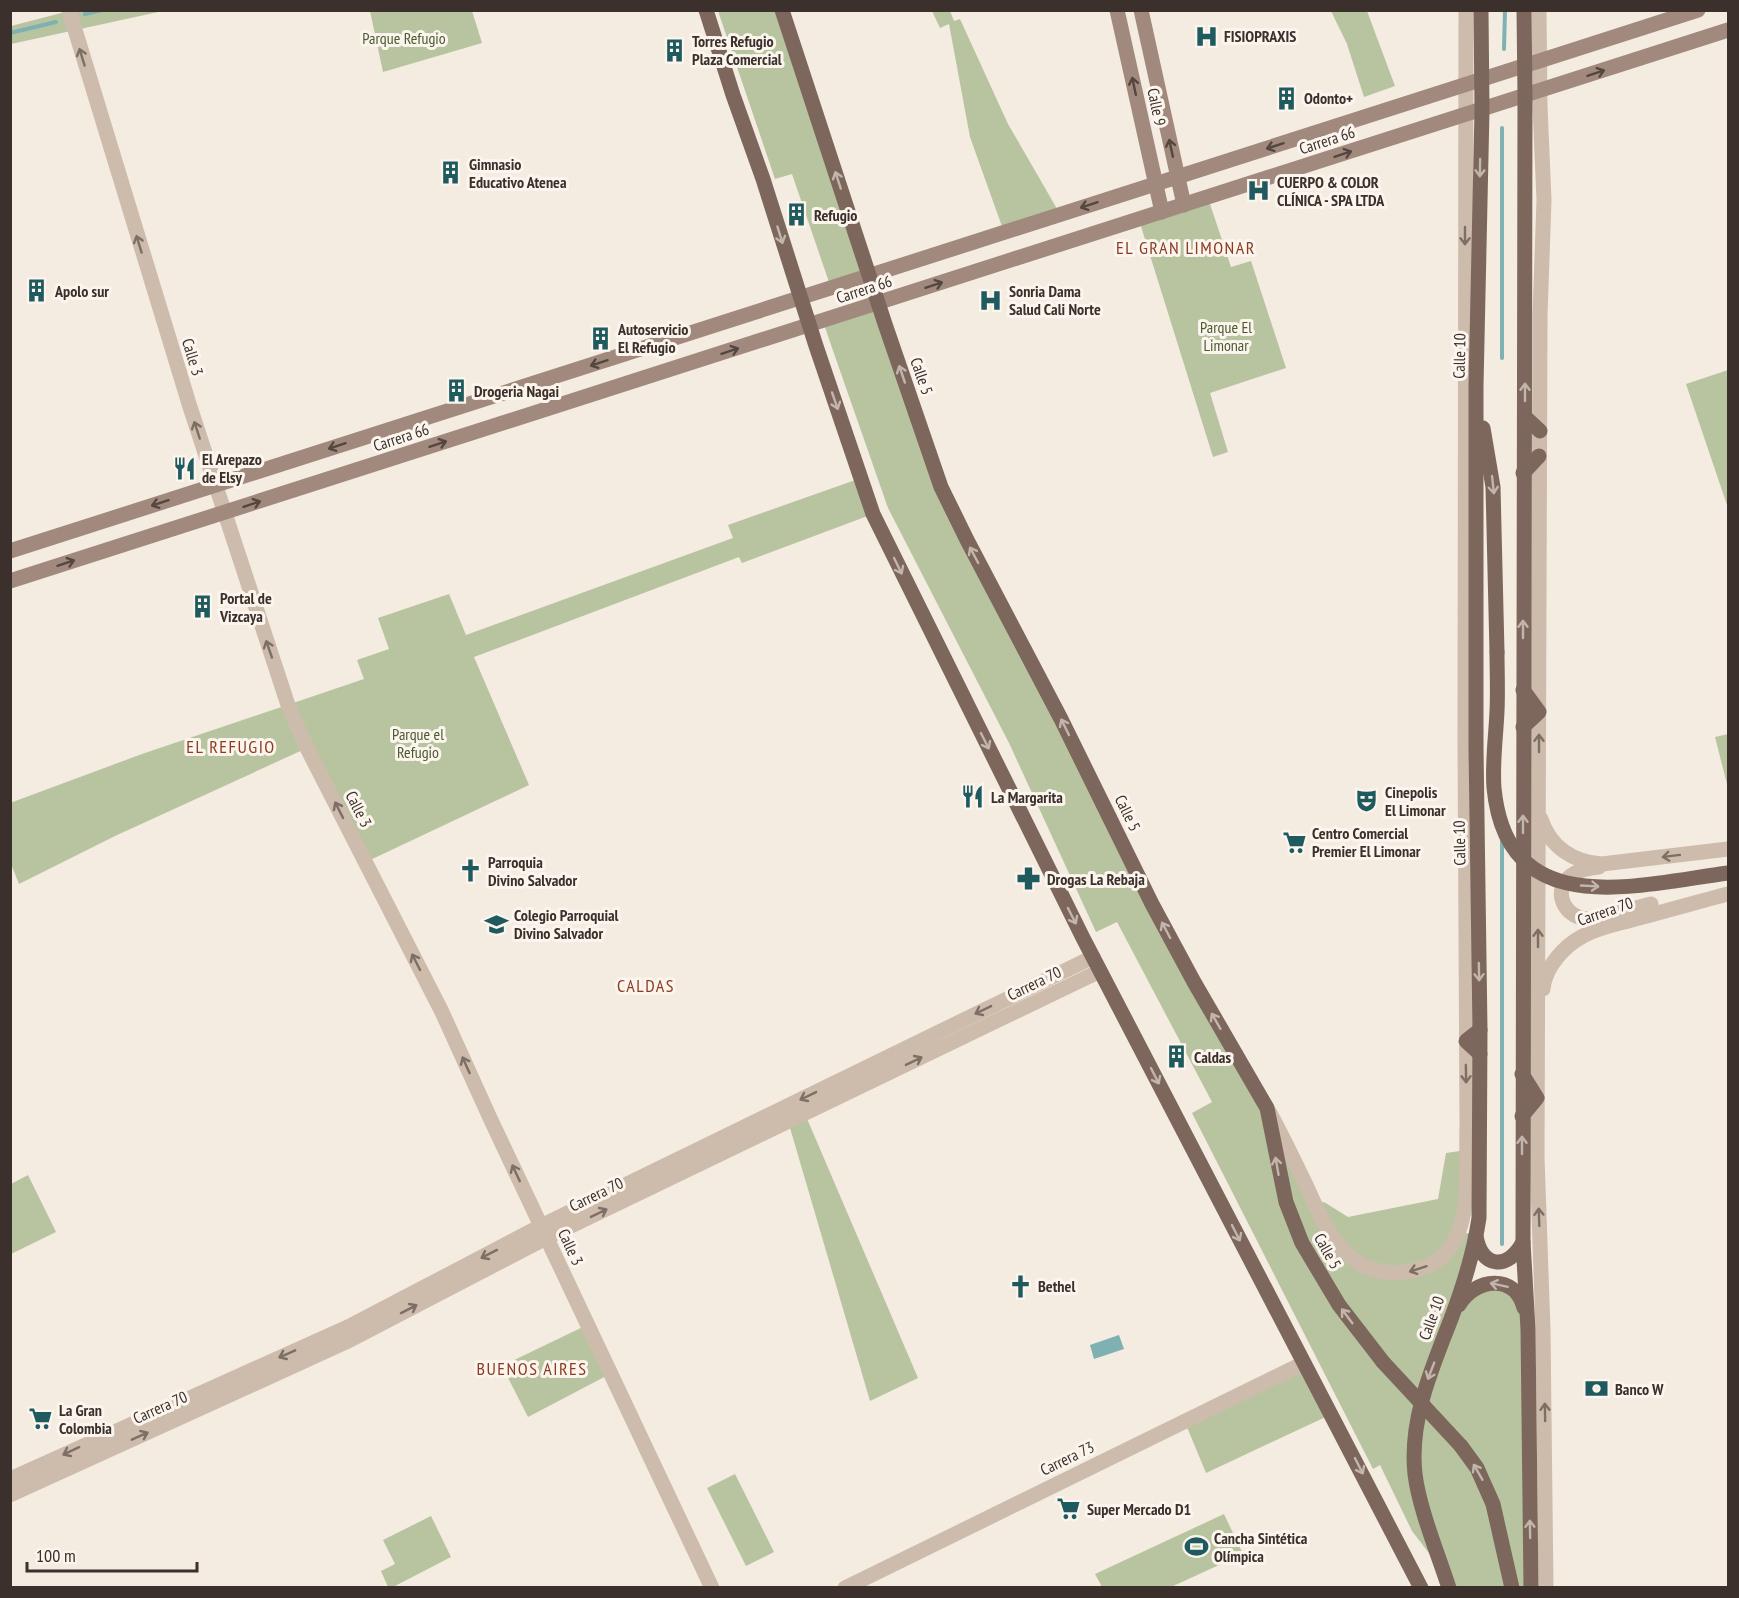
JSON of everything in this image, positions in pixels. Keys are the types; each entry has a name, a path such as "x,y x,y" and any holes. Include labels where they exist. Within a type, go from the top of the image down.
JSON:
{"main road":[{"path":"706,10 873,514 1100,971 1421,1587"},
{"path":"712,10 740,95 763,179"},
{"name":"Calle 5","path":"782,10 941,487 1061,718 1152,904 1267,1108 1280,1178 1293,1222 1317,1270 1339,1305 1383,1362 1461,1446 1481,1476 1493,1504 1512,1587"},
{"name":"Calle 9","path":"1117,10 1162,212"},
{"name":"Calle 9","path":"1141,10 1184,206"},
{"name":"Calle 10","path":"1449,1587 1423,1508 1415,1475 1414,1441 1427,1381 1452,1317 1476,1236 1473,1195 1480,1030 1470,743 1482,110 1481,10"},
{"path":"1524,10 1523,66 1533,93 1523,473 1522,1074 1523,1242 1528,1329 1531,1587"},
{"name":"Carrera 66","path":"10,551 1698,10"},
{"name":"Carrera 66","path":"10,581 1728,30"},
{"path":"1476,386 1493,487 1497,652 1494,775 1499,817 1509,842 1529,866 1558,882 1573,886 1643,884 1728,873"},
{"path":"1525,417 1540,431"},
{"path":"1523,473 1539,456"},
{"path":"1523,690 1539,712 1523,727"},
{"path":"1480,1030 1466,1041 1480,1054"},
{"path":"1522,1074 1537,1098 1522,1116"},
{"path":"1476,1236 1482,1255 1498,1262 1513,1257 1523,1242"},
{"path":"1452,1317 1461,1301 1476,1286 1499,1283 1519,1295 1524,1305 1528,1329"}],"street":[{"name":"Calle 3","path":"69,10 139,245 288,705 442,1012 712,1587"},
{"name":"Calle 10","path":"1466,10 1471,712"},
{"path":"1539,10 1539,61 1533,93 1544,200 1540,316 1537,1157 1546,1470 1546,1587"},
{"name":"Calle 10","path":"1267,1108 1322,1218 1346,1254 1372,1270 1398,1273 1412,1272 1437,1261 1452,1247 1473,1195 1467,1127 1466,1041 1470,743"},
{"path":"1539,801 1541,821 1545,830 1558,848 1578,860 1590,863 1613,863 1728,849"},
{"path":"1613,863 1575,873 1568,878 1563,886 1562,895 1568,912 1585,920 1680,897 1704,900"},
{"name":"Carrera 70","path":"1538,1049 1544,982 1553,962 1566,947 1581,936 1598,929 1728,894"},
{"name":"Carrera 70","path":"10,1495 346,1342 544,1232 1093,957"},
{"name":"Carrera 70","path":"10,1479 352,1325 544,1232 1100,971"},
{"name":"Carrera 73","path":"845,1587 1305,1363"}],"green space":[{"path":"69,11 163,11 11,44 11,26"},
{"name":"Parque Refugio","path":"370,11 472,11 482,43 383,72"},
{"path":"718,11 782,11 869,275 831,288 792,174 775,179"},
{"path":"932,11 950,11 954,21 960,19 1008,124 1060,214 1004,232 970,137 949,24 940,28"},
{"path":"1331,11 1367,11 1395,86 1364,97 1347,44"},
{"name":"Parque El Limonar","path":"1208,198 1231,267 1251,261 1286,368 1210,393 1228,452 1213,457 1139,220"},
{"path":"878,303 941,487 1152,904 1321,1203 1324,1202 1348,1217 1438,1199 1446,1153 1467,1150 1460,1231 1476,1236 1461,1301 1499,1283 1524,1305 1531,1587 1455,1587 1412,1531 1380,1465 1373,1469 1192,1113 1212,1102 1117,922 1096,932 1009,743 888,508 830,342 823,321"},
{"path":"1728,370 1728,508 1686,384"},
{"name":"Parque el Refugio","path":"861,478 873,514 742,563 739,557 474,657 529,785 366,862 307,748 115,836 19,884 11,864 10,803 142,754 364,679 357,660 389,649 378,618 449,594 466,635 733,538 728,525"},
{"path":"1728,734 1728,788 1715,737"},
{"path":"805,1114 918,1378 870,1401 788,1121"},
{"path":"28,1175 56,1232 11,1254 11,1184"},
{"path":"587,1325 610,1374 528,1417 502,1366"},
{"path":"1304,1363 1332,1414 1206,1473 1184,1420"},
{"path":"735,1474 774,1552 746,1566 707,1488"},
{"name":"Cancha Sintética Olímpica","path":"1224,1514 1243,1554 1171,1587 1102,1587 1095,1574"},
{"path":"431,1516 451,1557 393,1587 388,1587 381,1571 395,1564 383,1540"}],"water":[{"path":"1119,1335 1124,1349 1094,1359 1090,1345"}],"waterway":[{"path":"85,14 102,10"},
{"path":"1504,49 1505,10"},
{"path":"10,33 56,22"},
{"path":"1502,128 1502,358"},
{"path":"1502,837 1502,1244"}],"place":[{"name":"FISIOPRAXIS","path":"1206,36"},
{"name":"Torres Refugio Plaza Comercial","path":"674,50"},
{"name":"Odonto+","path":"1286,98"},
{"name":"Gimnasio Educativo Atenea","path":"451,173"},
{"name":"CUERPO & COLOR CLÍNICA - SPA LTDA","path":"1259,191"},
{"name":"Refugio","path":"796,215"},
{"name":"Apolo sur","path":"37,291"},
{"name":"Sonria Dama Salud Cali Norte","path":"991,300"},
{"name":"Autoservicio El Refugio","path":"600,338"},
{"name":"Drogeria Nagai","path":"456,391"},
{"name":"El Arepazo de Elsy","path":"184,468"},
{"name":"Portal de Vizcaya","path":"202,607"},
{"name":"La Margarita","path":"973,797"},
{"name":"Cinepolis El Limonar","path":"1367,801"},
{"name":"Centro Comercial Premier El Limonar","path":"1294,842"},
{"name":"Parroquia Divino Salvador","path":"470,871"},
{"name":"Drogas La Rebaja","path":"1029,879"},
{"name":"Colegio Parroquial Divino Salvador","path":"496,924"},
{"name":"Caldas","path":"1176,1057"},
{"name":"Bethel","path":"1020,1286"},
{"name":"Banco W","path":"1597,1389"},
{"name":"La Gran Colombia","path":"41,1419"},
{"name":"Super Mercado D1","path":"1069,1509"},
{"name":"Cancha Sintética Olímpica","path":"1196,1547"}],"district":[{"name":"EL GRAN LIMONAR","path":"1186,247"},
{"name":"EL REFUGIO","path":"231,746"},
{"name":"CALDAS","path":"646,985"},
{"name":"BUENOS AIRES","path":"532,1368"}]}
